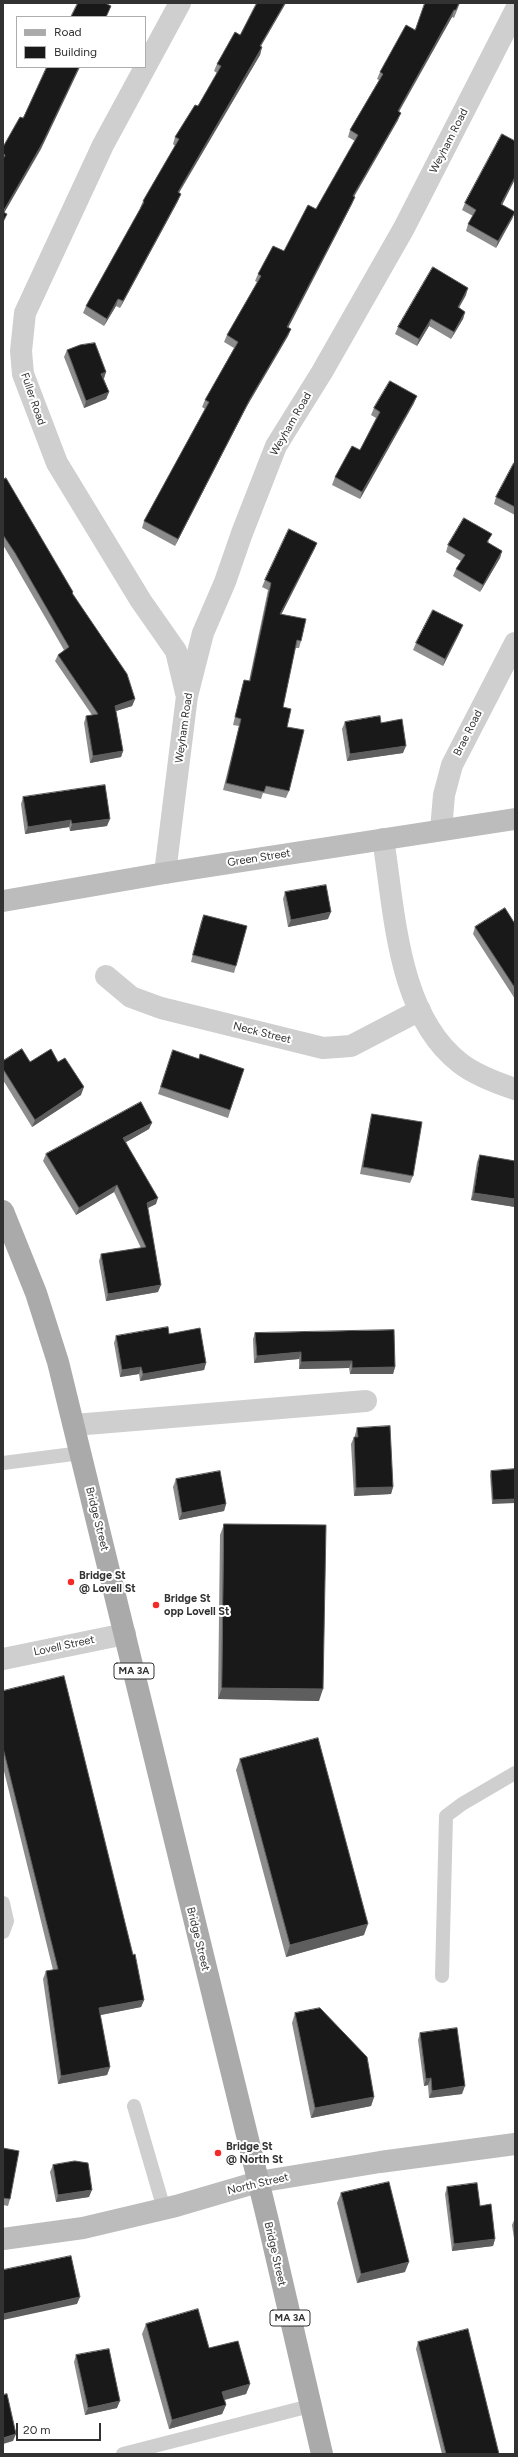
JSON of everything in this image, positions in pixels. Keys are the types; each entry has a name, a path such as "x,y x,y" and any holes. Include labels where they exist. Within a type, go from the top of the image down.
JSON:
{"main road":[{"name":"Green Street","path":"3,902 165,873 515,819"},
{"name":"Bridge Street","path":"3,1211 7,1233 36,1293 58,1362 74,1424 258,2182 322,2454"},
{"name":"North Street","path":"3,2239 84,2228 258,2182 380,2162 515,2144"}],"street":[{"name":"Fuller Road","path":"146,66 180,3"},
{"name":"Weyham Road","path":"165,873 187,696 203,633 225,582 242,533 276,446 322,372 404,228 515,11"},
{"name":"Fuller Road","path":"145,68 103,145 24,313 21,351 23,374 57,463 141,601 176,651 187,696"},
{"name":"Brae Road","path":"441,830 444,795 452,765 515,643"},
{"path":"383,839 400,950 408,982 420,1010 437,1040 460,1063 515,1089"},
{"name":"Neck Street","path":"106,976 130,997 161,1008 323,1048 351,1046 420,1010"},
{"path":"74,1424 366,1401"},
{"name":"Lovell Street","path":"3,1659 125,1634"}],"lane":[{"path":"3,1463 81,1453"},
{"path":"442,1976 446,1816 462,1804 515,1773"},
{"path":"3,1903 7,1921 3,1932"},
{"path":"134,2106 164,2208"},
{"path":"123,2454 310,2406"}],"building":[{"path":"78,3 105,3 111,6 106,16 72,16"},
{"path":"257,3 285,3 260,46 262,47 178,192 181,194 123,301 118,299 107,319 86,306 144,202 143,201 179,139 175,137 195,105 198,106 221,66 217,64 235,32 240,35"},
{"path":"425,3 459,3 398,111 401,113 353,196 355,197 287,327 291,329 250,399 178,539 144,521 209,402 205,400 238,342 227,335 261,276 258,274 273,246 284,251 308,205 316,209 358,135 350,130 383,74 380,72 406,25 415,30"},
{"path":"47,68 79,68 43,142 3,212 3,159 5,155 3,153 3,147 20,117 23,118"},
{"path":"502,134 515,141 515,177 501,204 515,212 498,241 468,224 476,210 465,203"},
{"path":"3,212 7,214 3,222"},
{"path":"433,267 468,288 458,307 465,312 454,332 431,319 419,339 398,327"},
{"path":"95,343 106,372 101,374 109,392 86,401 67,350 80,345"},
{"path":"390,381 417,396 362,492 335,477 352,446 360,450 380,412 374,408"},
{"path":"515,463 515,507 496,497"},
{"path":"6,478 73,592 72,593 127,674 135,699 115,706 123,751 93,756 86,716 98,714 58,655 69,647 15,553 3,535 3,480"},
{"path":"464,518 492,534 487,542 502,551 483,585 456,569 465,555 448,545"},
{"path":"289,529 317,543 280,614 306,619 301,641 297,640 283,707 291,709 287,727 304,730 289,791 266,786 264,792 226,783 241,719 235,717 244,680 250,681 271,583 265,580"},
{"path":"433,610 463,625 445,659 416,643"},
{"path":"380,716 381,723 402,719 406,746 350,754 345,722"},
{"path":"105,785 110,819 72,824 71,820 28,827 23,797"},
{"path":"326,885 331,912 291,920 285,892"},
{"path":"505,908 515,924 515,988 475,927"},
{"path":"204,915 247,926 236,966 193,955"},
{"path":"22,1049 30,1062 51,1049 58,1062 65,1058 84,1087 35,1120 3,1069 3,1061"},
{"path":"173,1050 199,1059 200,1054 244,1069 230,1110 161,1087"},
{"path":"141,1102 152,1123 123,1138 158,1198 147,1203 161,1285 108,1294 101,1254 146,1247 117,1185 79,1208 46,1154"},
{"path":"372,1114 422,1122 413,1176 363,1167"},
{"path":"480,1155 515,1161 515,1199 474,1193"},
{"path":"168,1327 169,1334 200,1328 206,1363 143,1374 141,1367 122,1370 116,1336"},
{"path":"394,1330 395,1367 352,1368 352,1361 301,1362 301,1352 257,1356 255,1333"},
{"path":"390,1426 393,1487 356,1488 354,1437 358,1437 357,1428"},
{"path":"515,1469 515,1499 493,1500 491,1471"},
{"path":"220,1471 226,1504 182,1513 176,1479"},
{"path":"224,1524 326,1525 323,1689 222,1688"},
{"path":"64,1676 133,1955 135,1954 144,2000 99,2008 110,2067 61,2076 46,1971 58,1969 3,1748 3,1691"},
{"path":"318,1738 368,1924 290,1945 240,1759"},
{"path":"320,2008 367,2057 374,2097 315,2108 295,2013"},
{"path":"457,2028 465,2086 432,2091 431,2078 426,2079 420,2033"},
{"path":"3,2148 19,2151 10,2199 3,2198"},
{"path":"75,2161 88,2163 92,2190 58,2195 53,2165"},
{"path":"389,2182 409,2262 361,2274 341,2193"},
{"path":"477,2183 480,2206 491,2204 495,2239 454,2244 447,2187"},
{"path":"71,2256 80,2297 3,2314 3,2270"},
{"path":"198,2309 209,2348 238,2341 250,2384 222,2392 226,2405 172,2420 146,2324"},
{"path":"468,2329 499,2454 446,2454 418,2342"},
{"path":"109,2349 120,2401 88,2408 76,2355"},
{"path":"7,2394 16,2434 3,2438 3,2395"}],"place":[{"name":"Bridge St @ Lovell St","path":"71,1582"},
{"name":"Bridge St opp Lovell St","path":"156,1605"},
{"name":"Bridge St @ North St","path":"218,2153"}]}
